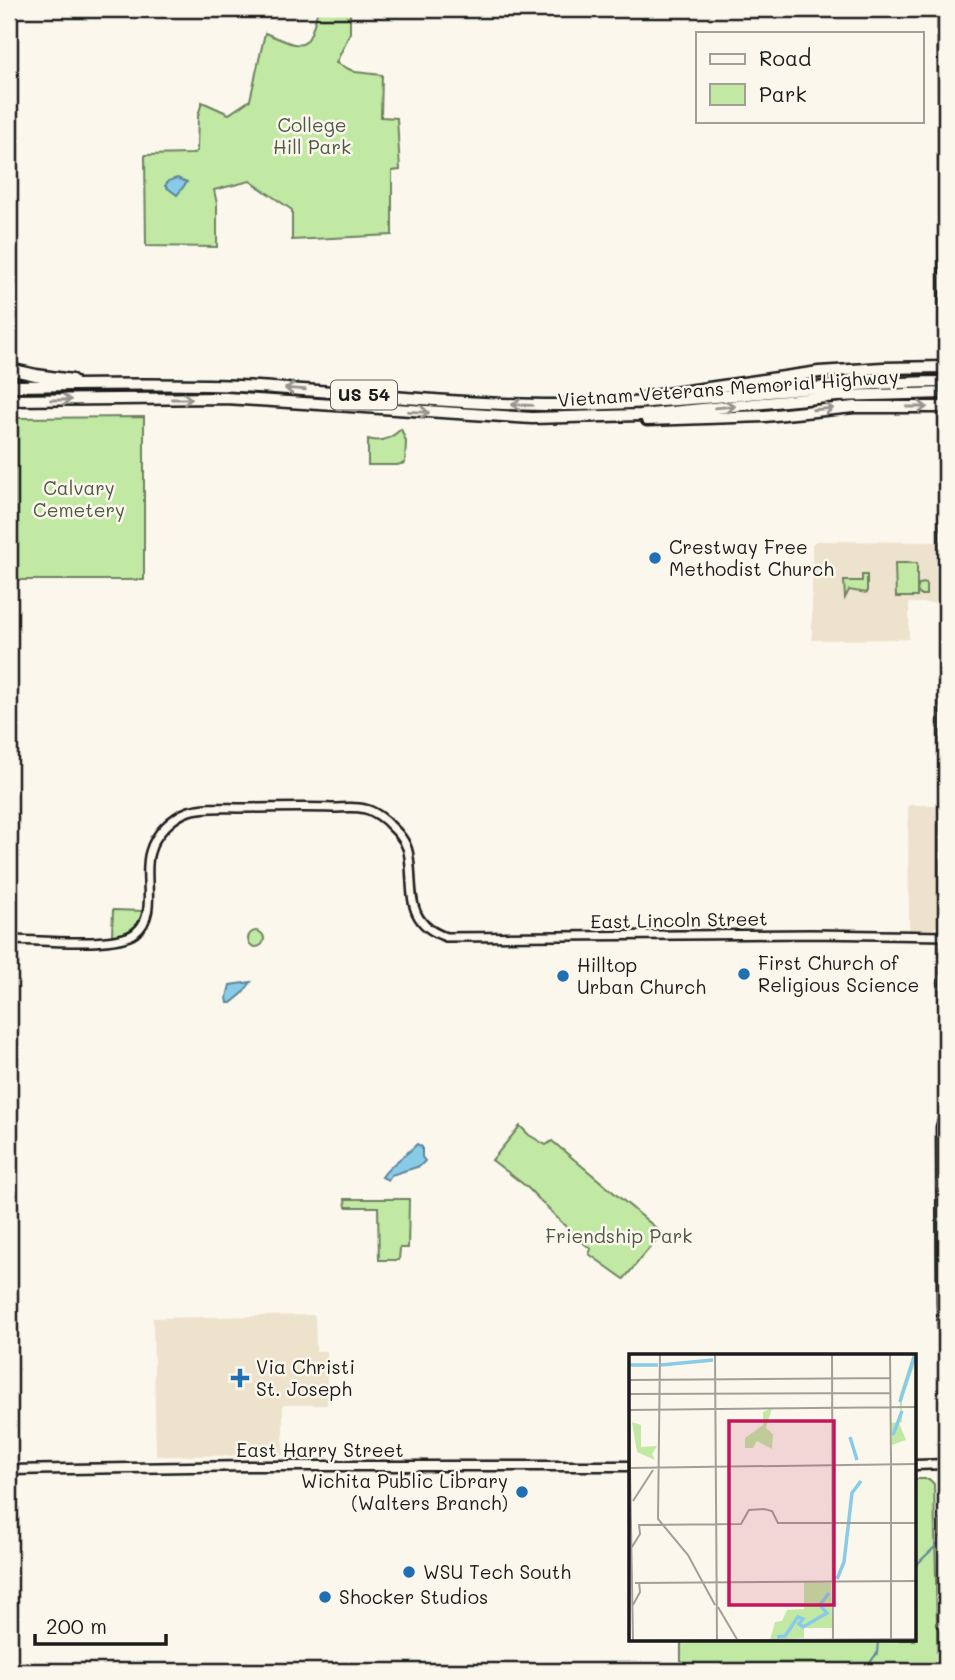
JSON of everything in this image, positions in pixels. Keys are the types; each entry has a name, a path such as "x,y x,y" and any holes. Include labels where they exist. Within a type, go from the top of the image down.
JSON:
{"highway":[{"path":"615,404 801,374 866,368 945,372"},
{"path":"9,369 36,375 114,384"},
{"name":"Vietnam Veterans Memorial Highway","path":"9,386 235,386 506,404 615,404 837,385 945,372"},
{"name":"Vietnam Veterans Memorial Highway","path":"9,400 226,398 493,417 608,416 647,420 765,416 946,401"}],"main road":[{"path":"943,9 946,936 945,1116 941,1127 942,1303 946,1339"},
{"path":"916,1465 946,1464"},
{"name":"East Harry Street","path":"9,1470 250,1466 629,1466"},
{"path":"946,1522 946,1536"}],"street":[{"name":"East Lincoln Street","path":"9,940 110,941 127,938 143,924 148,908 149,853 166,826 191,811 213,808 365,809 385,819 401,836 409,855 412,903 419,918 428,928 439,934 465,938 811,934 946,936"}],"shaded area":[{"path":"816,541 936,542 937,603 909,603 909,639 812,640 812,544"},
{"path":"908,805 935,805 938,809 939,922 934,929 909,930"},
{"name":"Via Christi St. Joseph","path":"315,1315 316,1351 327,1351 327,1405 283,1405 283,1455 156,1456 153,1318"}],"green space":[{"name":"College Hill Park","path":"318,9 350,9 350,33 336,63 355,72 382,75 381,117 397,118 400,170 392,171 392,235 292,240 292,210 250,181 214,190 217,204 217,247 146,246 145,155 192,154 197,151 198,116 202,102 229,114 250,100 265,33 289,43 303,44 311,34"},
{"name":"Calvary Cemetery","path":"144,417 144,580 15,580 15,418"},
{"path":"401,429 406,441 405,463 368,465 368,439 386,439"},
{"path":"895,563 917,563 917,597 896,597"},
{"path":"862,575 867,575 867,593 849,590 845,598 844,581 862,581"},
{"path":"926,583 926,595 920,595 917,591 919,584"},
{"path":"113,910 143,911 132,928 112,935"},
{"path":"256,931 262,933 262,945 256,947 250,945 248,939 250,933"},
{"name":"Friendship Park","path":"520,1126 546,1145 552,1141 662,1233 624,1279 589,1254 591,1249 527,1187 492,1160"},
{"path":"345,1199 409,1199 408,1248 400,1248 399,1260 379,1260 378,1207 346,1207"},
{"path":"916,1479 929,1479 934,1484 938,1671 681,1671 681,1642 916,1642"}],"water":[{"path":"177,178 187,182 177,195 165,186 168,181"},
{"path":"251,982 242,994 228,1003 230,985"},
{"path":"417,1144 422,1147 425,1161 420,1166 391,1175 388,1180 382,1177 390,1168"}],"waterway":[{"path":"916,1565 937,1545"},
{"path":"864,1671 877,1654 878,1642"}],"place":[{"name":"Crestway Free Methodist Church","path":"655,558"},
{"name":"First Church of Religious Science","path":"744,974"},
{"name":"Hilltop Urban Church","path":"563,976"},
{"name":"Via Christi St. Joseph","path":"240,1378"},
{"name":"Wichita Public Library (Walters Branch)","path":"522,1492"},
{"name":"WSU Tech South","path":"409,1572"},
{"name":"Shocker Studios","path":"325,1597"}]}
